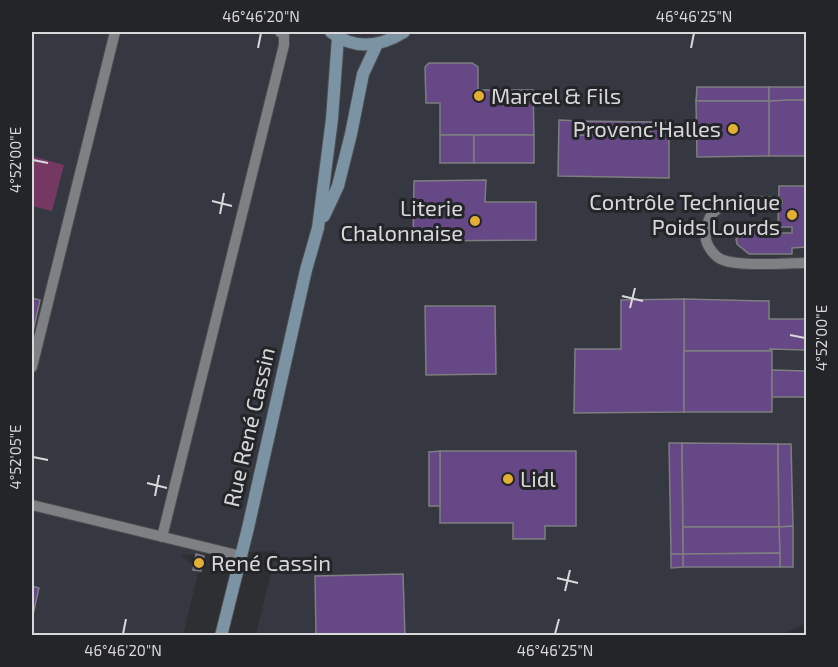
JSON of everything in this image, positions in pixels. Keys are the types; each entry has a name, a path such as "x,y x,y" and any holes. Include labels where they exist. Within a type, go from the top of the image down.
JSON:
{"main road":[{"path":"334,34 357,44 377,44 404,32"},
{"name":"Rue René Cassin","path":"221,636 242,556 306,270 318,228 332,119 334,34"},
{"name":"Rue René Cassin","path":"318,228 338,186 363,74 377,44"}],"lane":[{"path":"32,367 115,32"},
{"path":"162,537 284,45 284,34 280,32"},
{"path":"778,202 730,203 718,208 709,217 705,230 706,242 720,259 734,264 807,262"},
{"path":"32,505 242,556"}],"shaded area":[{"path":"32,32 806,32 806,623 779,636 256,635 276,551 181,555 199,570 183,635 32,635"},
{"path":"32,156 64,165 52,211 32,206"}],"building":[{"name":"Marcel & Fils","path":"429,63 472,63 478,67 478,90 533,90 534,135 440,135 440,103 426,103 425,67"},
{"path":"697,87 769,87 769,101 696,101"},
{"path":"769,87 806,87 806,100 769,101"},
{"path":"806,100 806,156 769,156 769,101"},
{"name":"Provenc'Halles","path":"696,101 769,101 769,156 697,157"},
{"path":"559,120 577,121 577,135 651,136 651,122 669,122 669,178 558,176"},
{"path":"577,121 651,122 651,136 577,135"},
{"path":"440,135 474,135 474,163 440,163"},
{"path":"474,135 534,135 534,163 474,163"},
{"name":"Literie Chalonnaise","path":"486,180 485,202 536,202 536,240 413,241 414,181"},
{"name":"Contrôle Technique Poids Lourds","path":"779,186 806,186 806,247 792,248 792,254 749,254 737,244 736,239 748,229 792,233 792,227 778,227"},
{"path":"32,298 40,300 32,336"},
{"path":"684,299 769,301 769,319 806,319 806,350 684,351"},
{"path":"684,299 684,412 574,413 575,349 621,349 621,300"},
{"path":"425,306 495,306 496,374 426,375"},
{"path":"772,349 772,412 684,412 684,351 770,351"},
{"path":"772,370 806,371 806,397 772,397"},
{"path":"669,443 682,443 683,554 671,554"},
{"path":"682,443 778,444 779,527 683,527"},
{"path":"778,444 791,444 793,526 779,527"},
{"name":"Lidl","path":"440,451 576,451 576,526 545,526 545,539 513,539 513,523 440,523"},
{"path":"440,451 440,506 429,506 429,452"},
{"path":"793,526 793,567 780,567 779,527"},
{"path":"683,527 779,527 780,553 683,554"},
{"path":"780,553 780,567 683,567 683,554"},
{"name":"René Cassin","path":"196,554 204,556 201,571 193,570"},
{"path":"671,554 683,554 683,567 671,568"},
{"path":"403,574 405,636 316,636 315,576"},
{"path":"32,586 39,588 32,619"}],"place":[{"name":"Marcel & Fils","path":"479,96"},
{"name":"Provenc'Halles","path":"733,129"},
{"name":"Contrôle Technique Poids Lourds","path":"792,215"},
{"name":"Literie Chalonnaise","path":"475,221"},
{"name":"Lidl","path":"508,479"},
{"name":"René Cassin","path":"199,563"}]}
